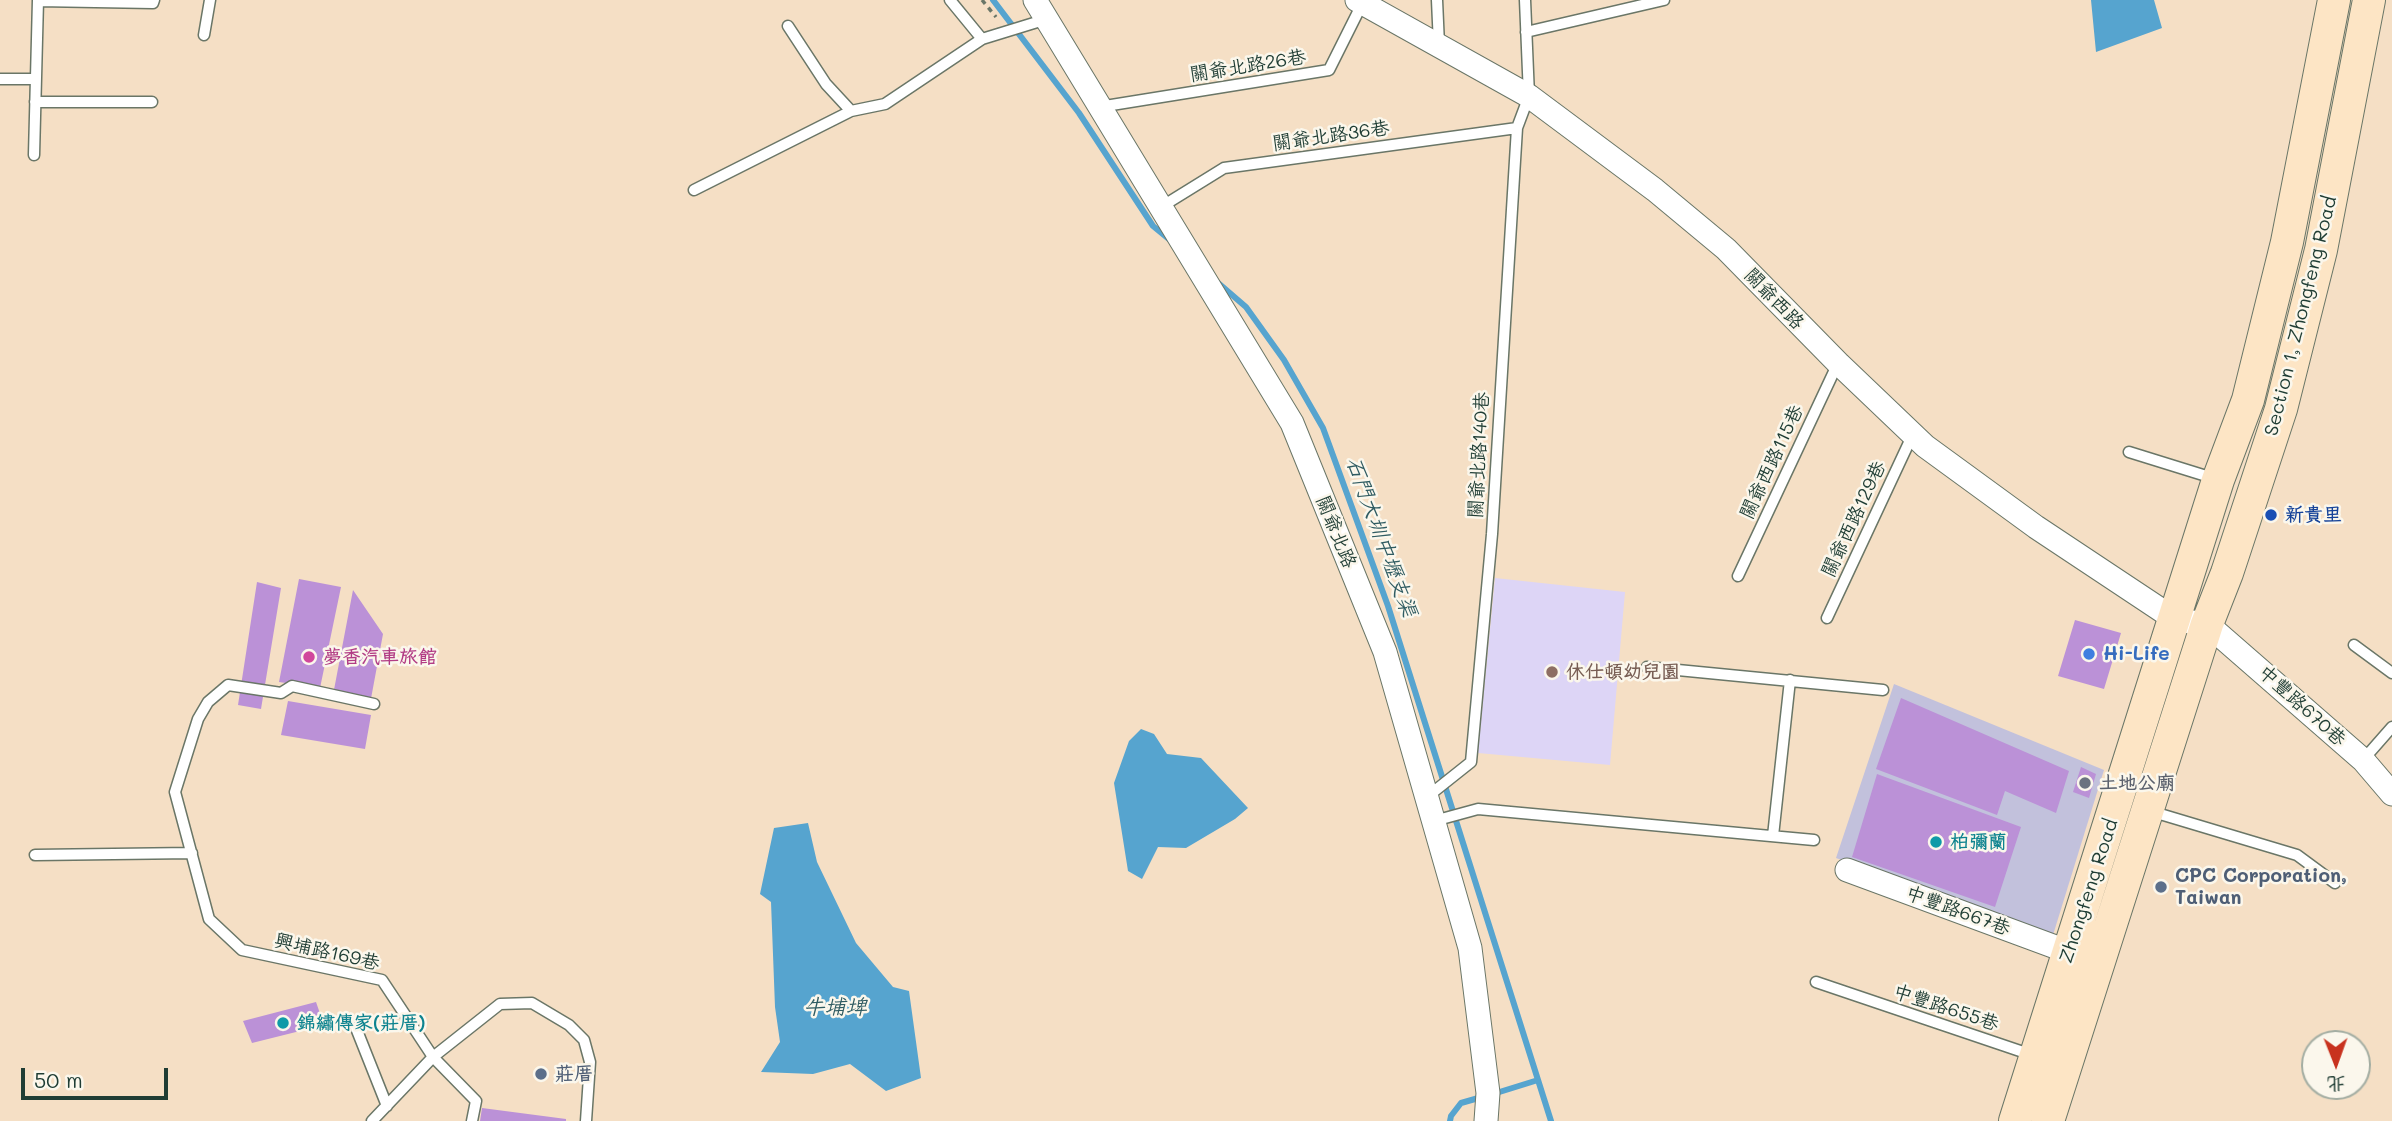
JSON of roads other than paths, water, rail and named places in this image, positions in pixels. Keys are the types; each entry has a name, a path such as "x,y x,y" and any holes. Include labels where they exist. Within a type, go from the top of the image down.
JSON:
{"main road":[{"name":"Section 1, Zhongfeng Road","path":"2176,620 2218,480 2248,400 2287,242 2334,0"},
{"name":"Section 1, Zhongfeng Road","path":"2207,624 2227,573 2281,409 2321,250 2369,0"},
{"name":"Zhongfeng Road","path":"2049,1121 2051,1060 2069,952 2176,620"},
{"name":"Zhongfeng Road","path":"2015,1121 2051,1060 2147,810 2207,624"}],"street":[{"name":"關爺西路","path":"1360,1 1529,96 1655,190 1726,249 1838,363 1925,446 2036,527 2176,620"},
{"name":"關爺北路","path":"1041,9 1292,423 1385,652 1470,948 1488,1093 1486,1121"},
{"path":"2176,620 2207,624"},
{"name":"中豐路670巷","path":"2207,624 2363,760 2392,793"},
{"name":"中豐路667巷","path":"1847,870 2069,952"}],"lane":[{"path":"34,155 38,0 153,3 154,0"},
{"path":"204,35 210,0"},
{"path":"950,0 982,39"},
{"path":"1437,0 1439,45"},
{"path":"1525,0 1529,96"},
{"path":"1526,32 1664,0"},
{"name":"關爺北路26巷","path":"1098,107 1329,70 1360,1"},
{"path":"694,190 851,111 885,104 982,39 1041,9"},
{"path":"788,26 826,84 851,111"},
{"path":"0,79 35,79"},
{"name":"關爺北路140巷","path":"1427,797 1471,762 1492,534 1517,128 1529,96"},
{"path":"35,102 152,102"},
{"name":"關爺北路36巷","path":"1161,207 1224,168 1517,128"},
{"name":"關爺西路115巷","path":"1738,576 1838,363"},
{"name":"關爺西路129巷","path":"1827,618 1913,435"},
{"path":"2129,452 2218,480"},
{"path":"2354,645 2392,673"},
{"path":"1647,667 1883,690"},
{"path":"1773,836 1790,680"},
{"name":"興埔路169巷","path":"374,704 292,685 281,693 228,685 208,702 198,719 175,792 209,919 242,950 382,980 433,1057 476,1101 472,1121"},
{"path":"2363,760 2392,727"},
{"path":"1434,821 1478,809 1814,839"},
{"path":"2147,810 2297,855 2335,883"},
{"path":"35,855 192,853"},
{"name":"中豐路655巷","path":"1816,982 2051,1060"},
{"path":"372,1121 433,1057 500,1004 532,1003 569,1025 584,1040 590,1062 586,1121"},
{"path":"356,1028 387,1106"}],"water":[{"path":"2091,0 2154,0 2162,28 2096,52"},
{"path":"1141,729 1154,734 1167,754 1201,758 1248,808 1235,819 1186,848 1158,847 1142,879 1128,871 1114,783 1129,741"},
{"name":"牛埔埤","path":"808,823 817,862 856,943 893,987 909,991 921,1078 886,1091 850,1064 813,1074 761,1072 780,1042 775,1007 771,902 760,894 774,828"}],"waterway":[{"name":"石門大圳中壢支渠","path":"993,0 1079,113 1153,226 1170,240"},
{"name":"石門大圳中壢支渠","path":"1217,282 1246,307 1284,360 1323,428 1388,606 1551,1121"},
{"name":"石門大圳中壢支渠","path":"1493,1094 1538,1080"},
{"name":"石門大圳中壢支渠","path":"1450,1121 1461,1103 1482,1097"}],"place":[{"name":"新貴里","path":"2271,515"},
{"name":"Hi-Life","path":"2089,654"},
{"name":"夢香汽車旅館","path":"309,657"},
{"name":"休仕頓幼兒園","path":"1552,672"},
{"name":"土地公廟","path":"2085,783"},
{"name":"柏彌蘭","path":"1936,842"},
{"name":"CPC Corporation, Taiwan","path":"2161,887"},
{"name":"錦繡傳家(莊厝)","path":"283,1023"},
{"name":"莊厝","path":"541,1074"}]}
